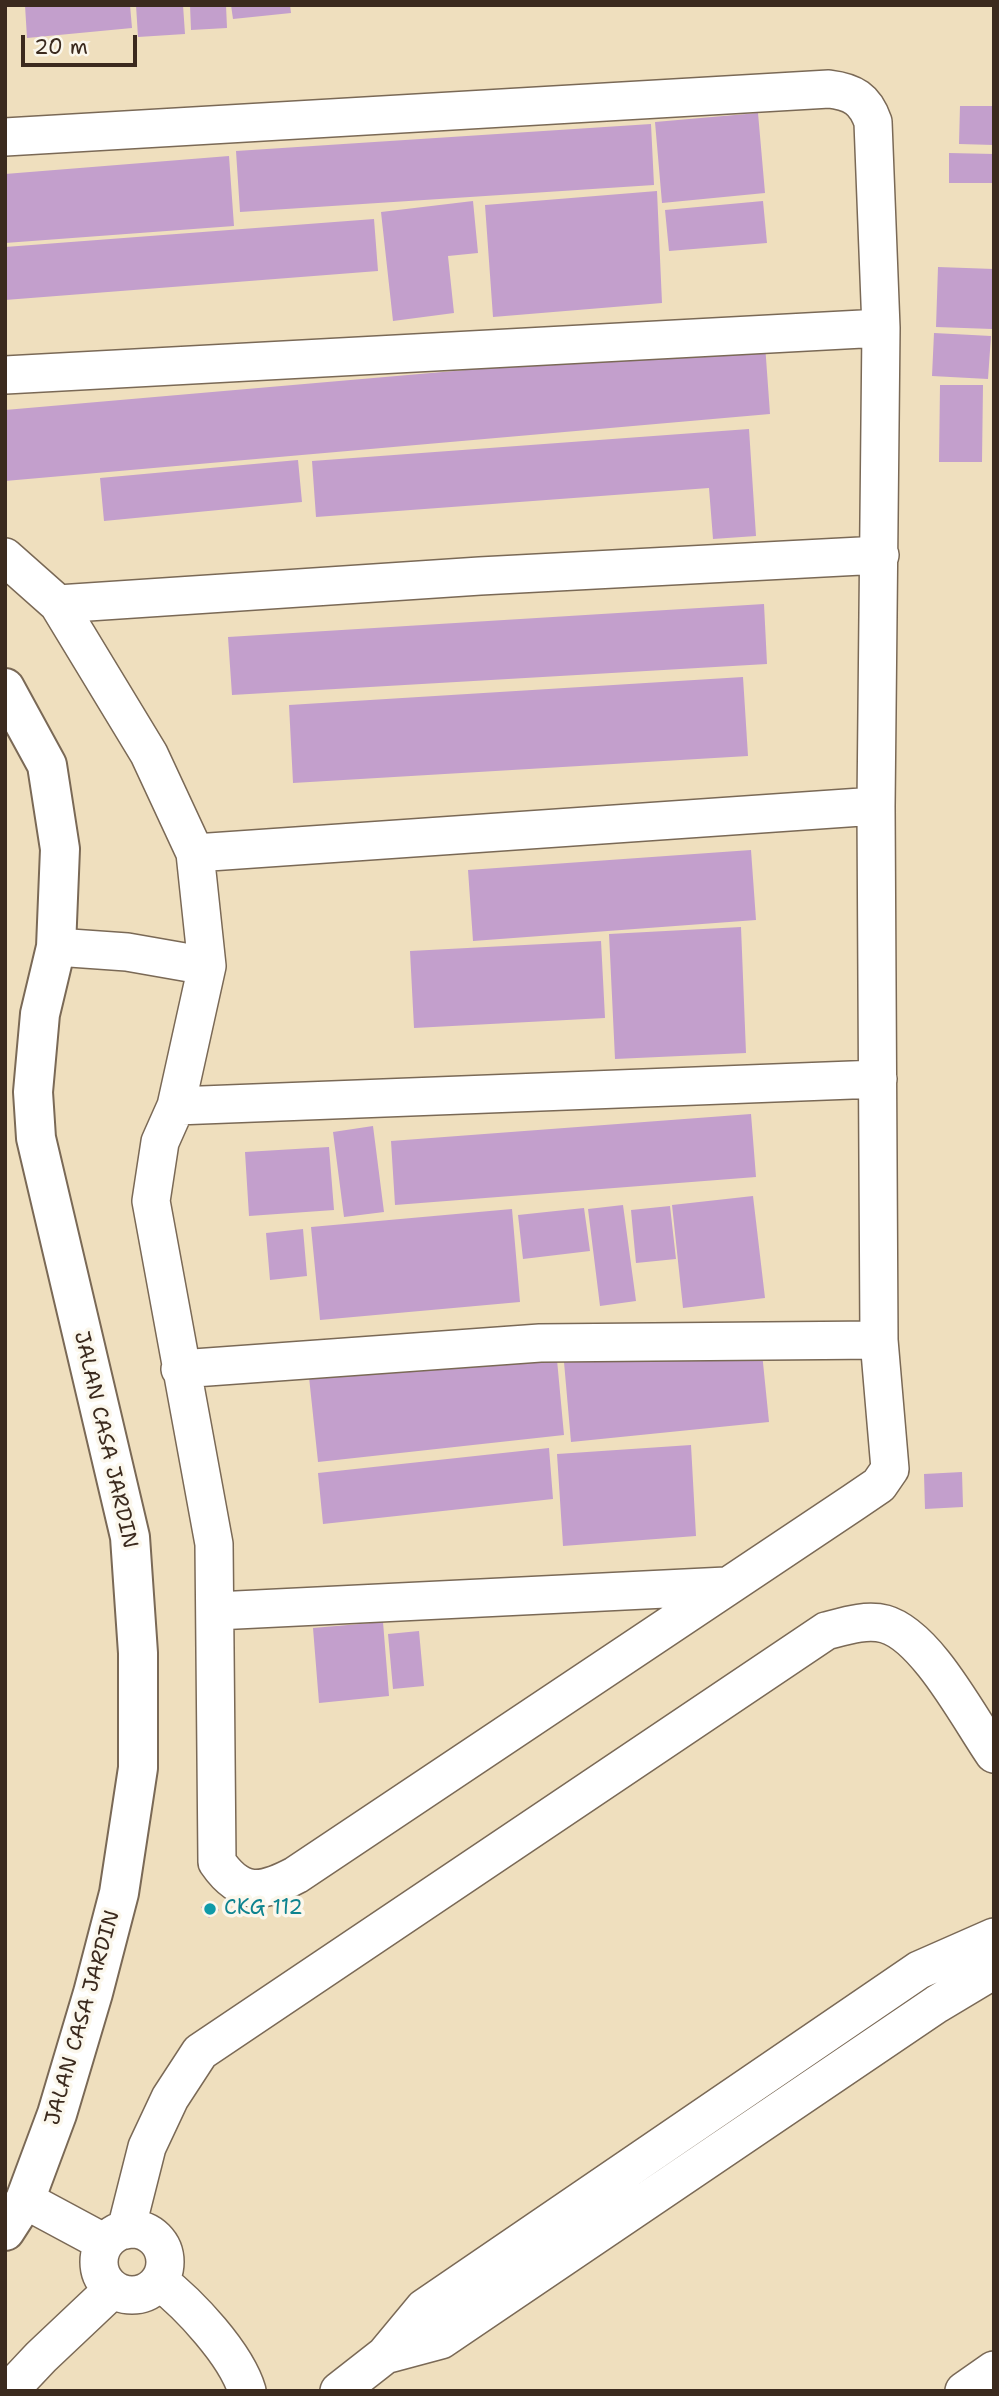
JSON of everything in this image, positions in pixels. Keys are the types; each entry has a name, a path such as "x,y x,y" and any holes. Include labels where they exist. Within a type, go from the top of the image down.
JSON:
{"street":[{"path":"5,137 829,89 847,91 860,98 869,109 873,122 881,328 876,806 879,1340 890,1469 879,1485 296,1875 272,1887 249,1889 228,1879 217,1862 214,1544 151,1201 160,1142 176,1106 206,966 195,853 149,754 58,604 5,556"},
{"path":"5,375 881,328"},
{"path":"58,604 494,575 880,555"},
{"name":"JALAN CASA JARDIN","path":"5,688 47,765 60,849 56,947 40,1014 33,1092 36,1138 130,1537 138,1653 138,1768 119,1892 93,1993 57,2114 15,2216"},
{"path":"195,853 876,806"},
{"path":"56,947 127,953 206,966"},
{"path":"176,1106 878,1079"},
{"path":"180,1369 540,1343 879,1340"},
{"path":"216,1611 727,1586"},
{"path":"15,2216 116,2237 139,2230 151,2235 160,2244 165,2256 159,2281 150,2290 125,2294 113,2289 104,2280 99,2268 99,2255 116,2237 147,2147 170,2098 200,2052 826,1631 856,1623 883,1623 904,1633 922,1649 994,1754"},
{"path":"340,2391 385,2355 424,2308 919,1970 994,1937"},
{"path":"385,2355 441,2340 937,2004 994,1970"},
{"path":"159,2281 180,2298 211,2333 252,2388"},
{"path":"9,2391 113,2289"},
{"path":"964,2391 994,2370"}],"building":[{"path":"25,5 130,5 132,28 27,38"},
{"path":"136,5 183,5 185,34 138,37"},
{"path":"190,5 226,5 227,28 191,30"},
{"path":"231,5 290,5 291,13 233,19"},
{"path":"960,106 994,106 994,145 959,144"},
{"path":"758,113 765,193 662,203 655,122"},
{"path":"651,124 654,185 240,212 236,151"},
{"path":"949,153 994,154 994,183 949,183"},
{"path":"229,156 234,226 5,243 5,174"},
{"path":"657,191 662,303 493,317 485,205"},
{"path":"473,201 478,253 448,256 454,313 393,321 381,212"},
{"path":"763,201 767,243 669,251 665,210"},
{"path":"374,219 378,271 5,300 5,247"},
{"path":"938,267 994,269 992,329 936,327"},
{"path":"934,333 991,336 988,379 932,376"},
{"path":"765,344 770,414 5,481 5,410"},
{"path":"940,385 983,385 982,462 939,462"},
{"path":"749,429 756,536 713,539 709,488 316,517 312,461"},
{"path":"298,460 302,502 104,521 100,478"},
{"path":"764,604 767,664 232,695 228,637"},
{"path":"743,677 748,756 293,783 289,705"},
{"path":"751,850 756,920 473,941 468,870"},
{"path":"741,927 746,1053 615,1059 609,934"},
{"path":"601,941 605,1018 414,1028 410,951"},
{"path":"751,1114 756,1177 395,1205 391,1141"},
{"path":"373,1126 384,1212 344,1217 333,1132"},
{"path":"329,1147 334,1210 249,1216 245,1152"},
{"path":"753,1196 765,1298 683,1308 672,1205"},
{"path":"623,1205 636,1301 600,1306 588,1209"},
{"path":"670,1206 676,1259 636,1263 631,1210"},
{"path":"584,1208 590,1251 523,1259 518,1215"},
{"path":"512,1209 520,1302 320,1320 311,1227"},
{"path":"303,1229 307,1276 270,1280 266,1233"},
{"path":"761,1343 769,1422 571,1442 564,1362"},
{"path":"556,1349 564,1435 318,1462 309,1377"},
{"path":"691,1445 696,1536 563,1546 557,1454"},
{"path":"549,1448 553,1499 323,1524 318,1473"},
{"path":"962,1472 963,1507 925,1509 924,1474"},
{"path":"383,1622 389,1696 319,1703 313,1628"},
{"path":"419,1631 424,1686 393,1689 388,1634"},
{"name":"CKG 112","path":"212,1901 219,1910 209,1918 201,1907"}],"place":[{"name":"CKG 112","path":"210,1909"}]}
